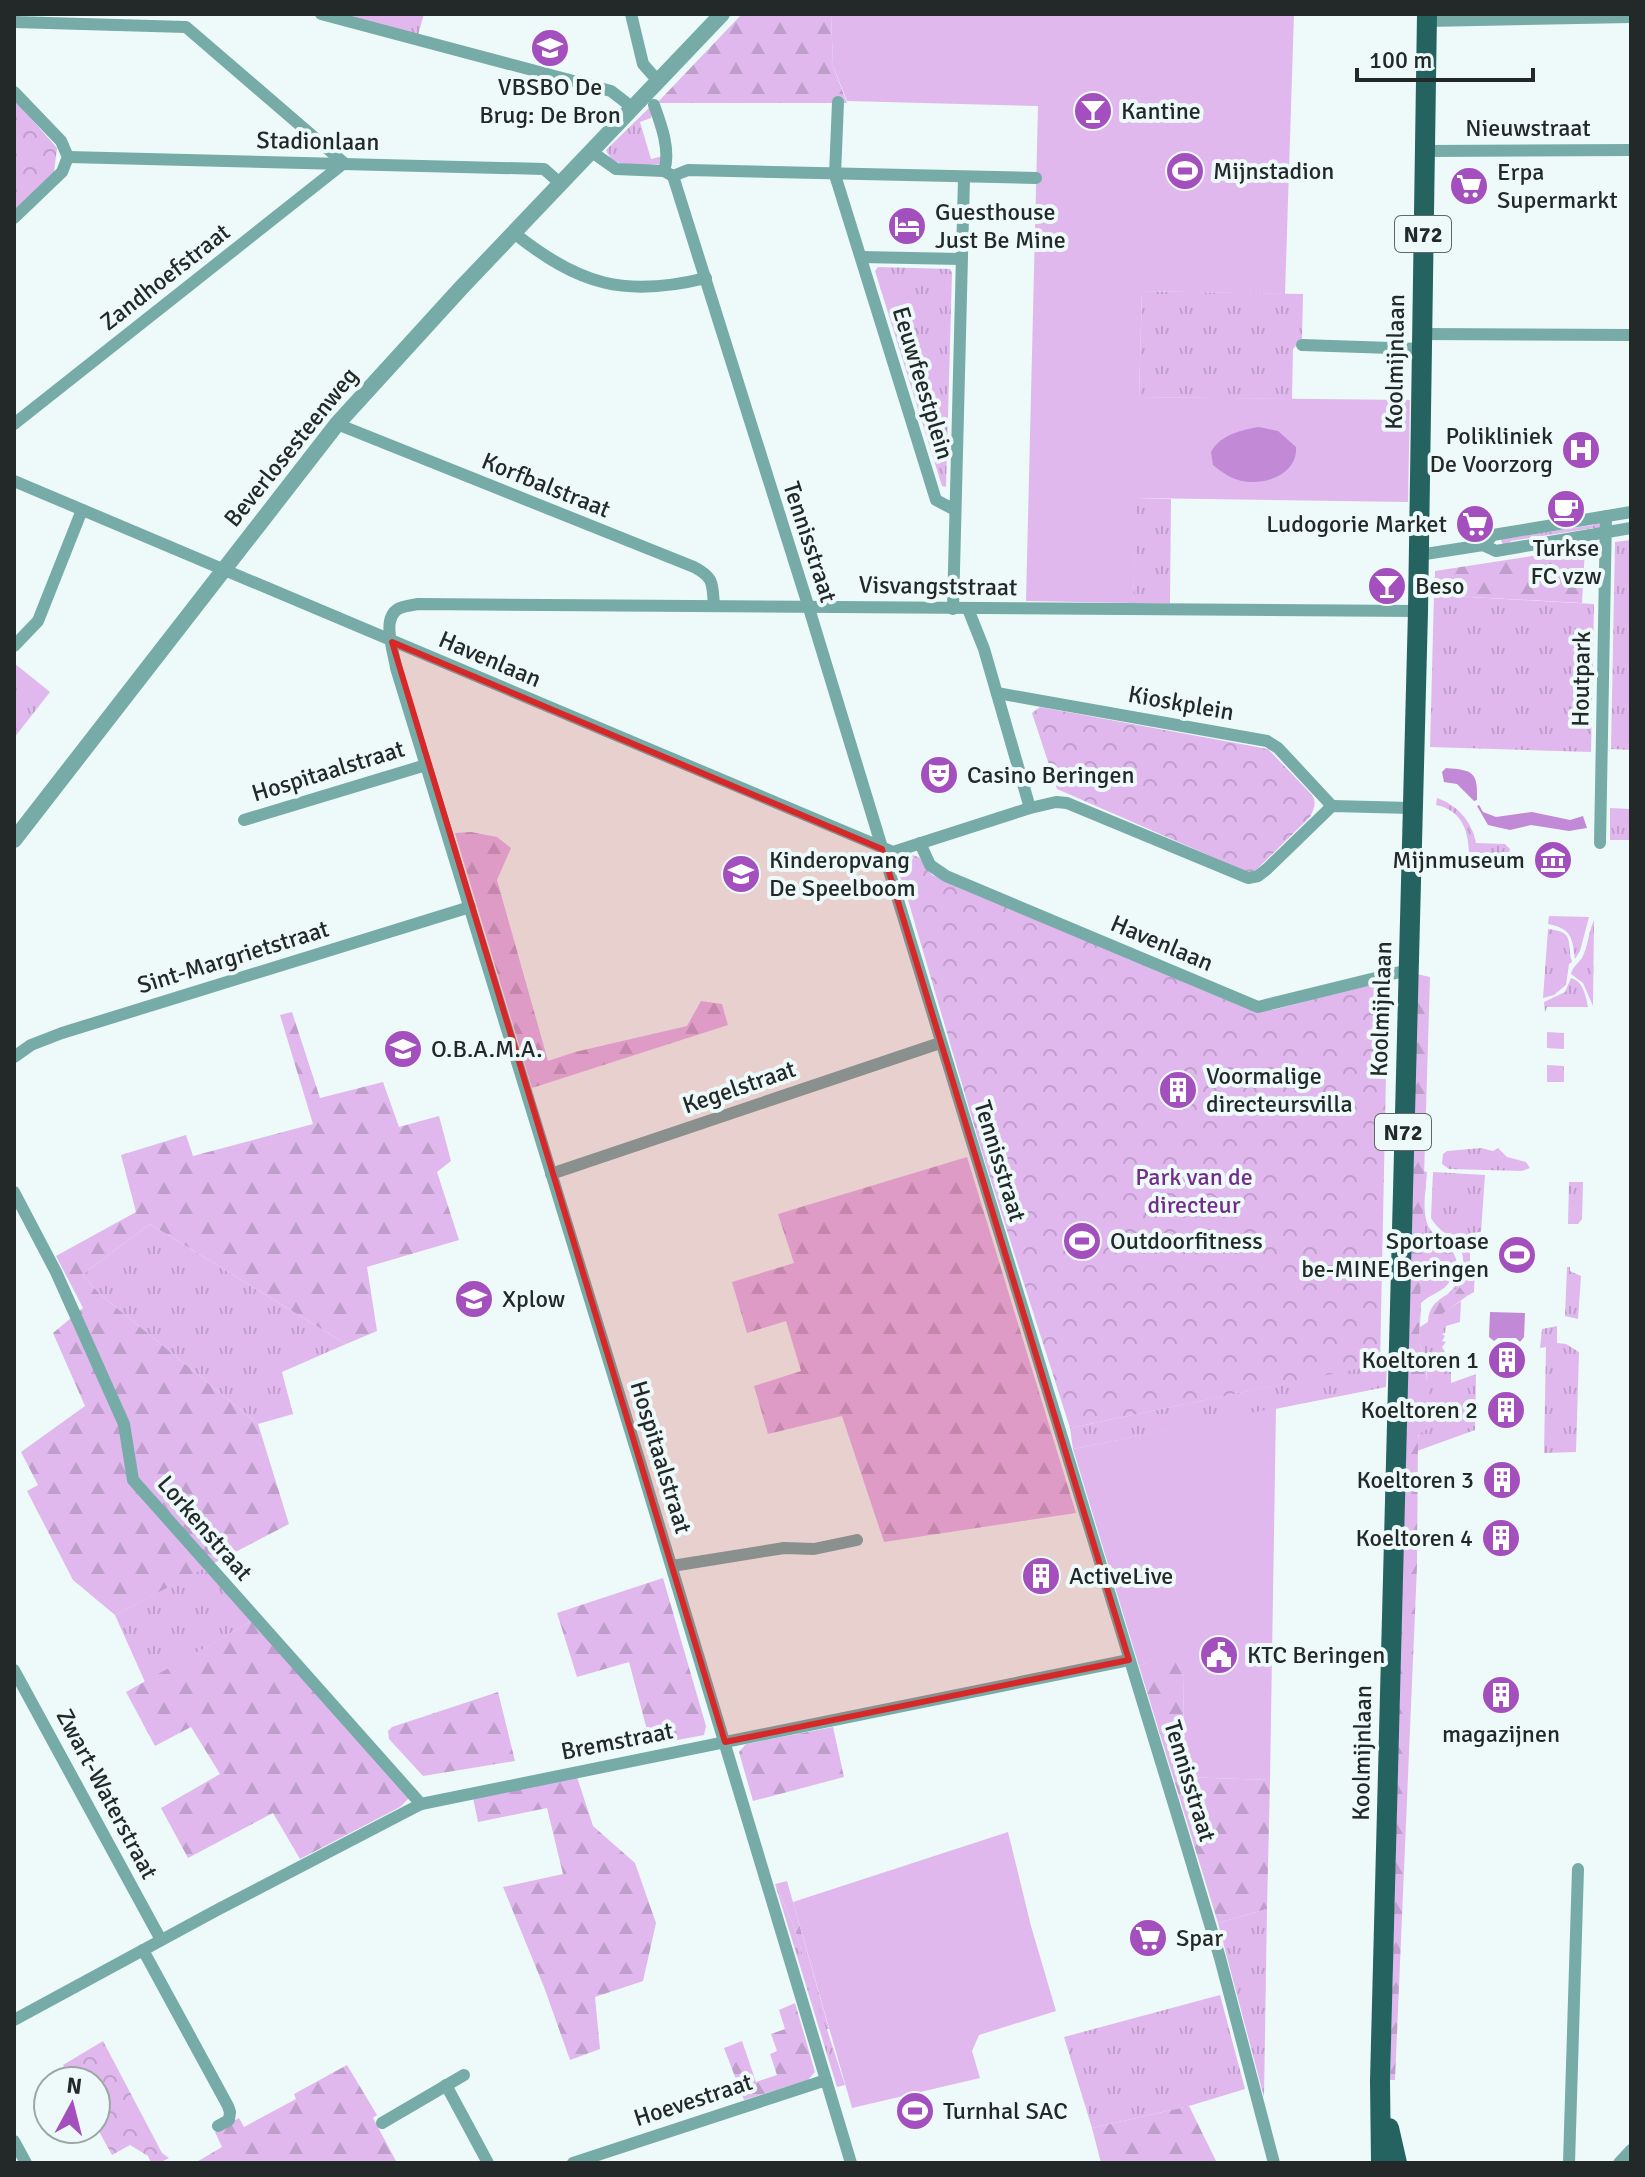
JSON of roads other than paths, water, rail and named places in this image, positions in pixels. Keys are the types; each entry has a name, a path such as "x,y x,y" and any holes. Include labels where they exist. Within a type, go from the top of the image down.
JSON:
{"main road":[{"name":"Koolmijnlaan","path":"1381,2163 1418,611 1427,18"},
{"name":"Koolmijnlaan","path":"1381,2102 1397,2163"}],"street":[{"path":"321,14 611,91 633,108"},
{"path":"631,14 643,64 658,81"},
{"name":"Beverlosesteenweg","path":"14,840 337,424 722,14"},
{"path":"1427,18 1631,17"},
{"path":"14,22 186,27 344,163"},
{"path":"14,92 61,141 68,157 62,172 14,218"},
{"name":"Eeuwfeestplein","path":"838,102 835,175 936,500 955,510"},
{"name":"Tennisstraat","path":"654,105 666,152 668,174 706,278 738,390 808,605 1220,1958 1274,2163"},
{"name":"Nieuwstraat","path":"1425,151 1631,150"},
{"path":"592,152 616,169 668,174 688,170 1036,178"},
{"name":"Stadionlaan","path":"68,157 544,169 561,184"},
{"name":"Zandhoefstraat","path":"14,424 344,163"},
{"name":"Eeuwfeestplein","path":"953,609 964,178"},
{"path":"514,233 544,257 567,270 615,286 671,287 706,278"},
{"path":"861,257 961,259"},
{"path":"1302,345 1631,335"},
{"name":"Korfbalstraat","path":"337,424 694,567 709,575 714,606"},
{"name":"Havenlaan","path":"14,481 882,849"},
{"path":"14,646 38,621 82,510"},
{"path":"1483,545 1493,535 1631,512"},
{"name":"Houtpark","path":"1600,843 1606,516"},
{"path":"1419,555 1483,545 1496,551 1631,528"},
{"name":"Visvangststraat","path":"392,642 389,625 392,615 399,608 418,604 1418,611"},
{"path":"968,609 981,639 1030,808"},
{"name":"Hospitaalstraat","path":"392,642 396,668 672,1566 851,2163"},
{"name":"Kioskplein","path":"997,693 1267,741 1278,748 1332,806"},
{"name":"Hospitaalstraat","path":"244,820 426,765"},
{"path":"882,849 893,852 1030,808 1067,803 1248,878 1258,876 1267,869 1332,806 1412,808"},
{"name":"Havenlaan","path":"920,843 930,865 946,876 1258,1007 1408,970"},
{"name":"Sint-Margrietstraat","path":"14,1057 31,1045 62,1033 470,907"},
{"name":"Kegelstraat","path":"551,1174 940,1043"},
{"name":"Lorkenstraat","path":"14,1192 56,1272 124,1424 133,1480 421,1804"},
{"path":"672,1566 784,1548 814,1549 857,1540"},
{"name":"Bremstraat","path":"14,2020 421,1804 1129,1660"},
{"name":"Zwart-Waterstraat","path":"14,1670 161,1940"},
{"path":"1569,2163 1578,1869"},
{"path":"143,1950 230,2112 229,2120 218,2126"},
{"path":"382,2123 464,2075"},
{"name":"Hoevestraat","path":"573,2163 826,2080"},
{"path":"446,2085 488,2163"},
{"path":"205,2097 219,2089"},
{"path":"14,2141 26,2163"},
{"path":"1619,2163 1631,2150"}],"place":[{"name":"VBSBO De Brug: De Bron","path":"550,48"},
{"name":"Kantine","path":"1093,111"},
{"name":"Mijnstadion","path":"1185,171"},
{"name":"Erpa Supermarkt","path":"1469,186"},
{"name":"Guesthouse Just Be Mine","path":"907,226"},
{"name":"Polikliniek De Voorzorg","path":"1581,450"},
{"name":"Turkse FC vzw","path":"1566,509"},
{"name":"Ludogorie Market","path":"1475,524"},
{"name":"Beso","path":"1387,586"},
{"name":"Casino Beringen","path":"939,775"},
{"name":"Mijnmuseum","path":"1553,860"},
{"name":"Kinderopvang De Speelboom","path":"741,874"},
{"name":"O.B.A.M.A.","path":"403,1049"},
{"name":"Voormalige directeursvilla","path":"1178,1090"},
{"name":"Outdoorfitness","path":"1082,1241"},
{"name":"Sportoase be-MINE Beringen","path":"1517,1255"},
{"name":"Xplow","path":"474,1299"},
{"name":"Koeltoren 1","path":"1507,1360"},
{"name":"Koeltoren 2","path":"1506,1410"},
{"name":"Koeltoren 3","path":"1502,1480"},
{"name":"Koeltoren 4","path":"1501,1538"},
{"name":"ActiveLive","path":"1041,1576"},
{"name":"KTC Beringen","path":"1219,1655"},
{"name":"magazijnen","path":"1501,1695"},
{"name":"Spar","path":"1148,1938"},
{"name":"Turnhal SAC","path":"915,2111"}],"park label":[{"name":"Park van de directeur","path":"1194,1191"}]}
